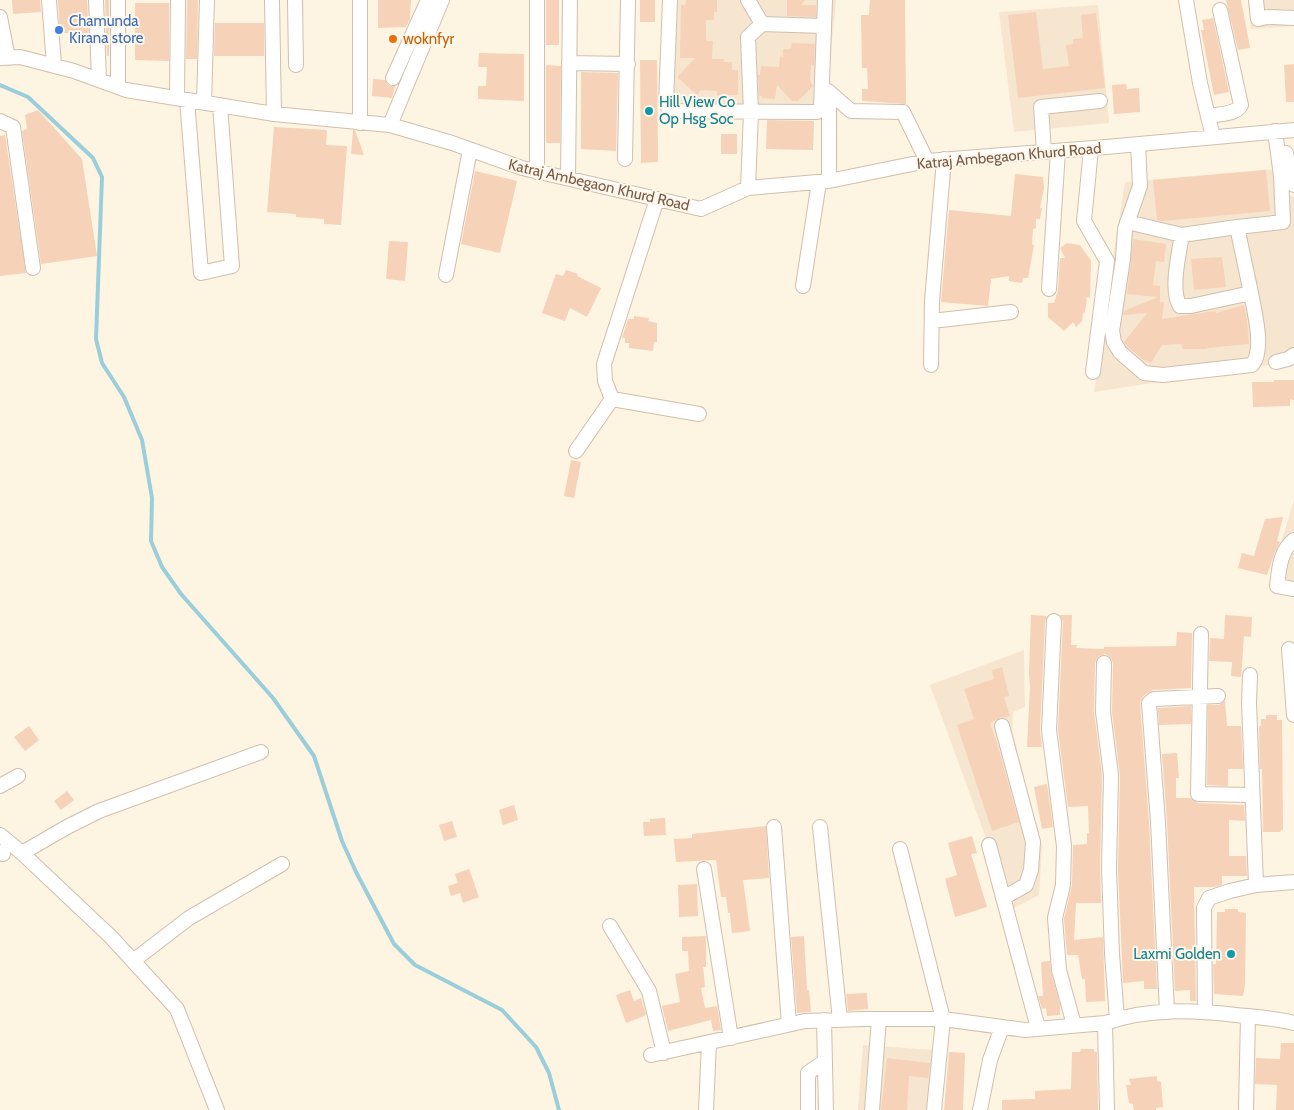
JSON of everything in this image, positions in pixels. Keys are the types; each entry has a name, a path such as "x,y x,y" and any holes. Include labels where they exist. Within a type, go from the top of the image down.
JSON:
{"street":[{"path":"49,0 54,66"},
{"path":"96,0 99,80"},
{"path":"118,0 118,88"},
{"path":"178,0 182,99 201,273 232,266 220,106"},
{"path":"204,103 207,0"},
{"path":"272,0 274,114"},
{"path":"294,0 296,65"},
{"path":"360,0 360,123"},
{"path":"393,78 428,0"},
{"path":"390,126 442,0"},
{"path":"537,0 537,172"},
{"path":"568,178 570,0"},
{"path":"625,159 628,0"},
{"path":"670,0 666,103 669,109 675,111 751,112 818,112 821,108 825,0"},
{"path":"748,0 762,24"},
{"path":"803,286 824,182 829,0"},
{"path":"1186,0 1200,83 1213,137"},
{"path":"1256,0 1258,19 1266,17 1294,18"},
{"path":"1208,116 1235,111 1241,105 1220,10"},
{"path":"0,17 4,58"},
{"path":"748,188 751,112 748,37 762,24 824,26"},
{"name":"Katraj Ambegaon Khurd Road","path":"4,58 20,56 126,90 274,114 390,126 522,168 701,209 748,188 824,182 927,161 1284,131"},
{"path":"569,63 628,64"},
{"path":"828,91 851,111 903,112 927,161"},
{"path":"1049,289 1051,151 1041,107 1100,100"},
{"path":"0,121 13,127 33,268"},
{"path":"1284,131 1294,185"},
{"path":"1127,222 1182,235 1283,222 1281,176 1284,131"},
{"path":"1138,144 1140,186 1127,222 1112,331 1114,342 1120,352 1144,373 1163,375 1252,365 1258,356 1259,347 1251,293 1237,227"},
{"path":"1091,148 1084,221 1107,261 1092,372"},
{"path":"446,275 470,150"},
{"path":"930,365 944,159"},
{"path":"612,399 605,381 604,364 657,199"},
{"path":"1182,235 1175,290 1176,300 1180,306 1191,306 1251,293"},
{"path":"932,321 1011,312"},
{"path":"1276,362 1288,359 1294,355"},
{"path":"612,399 699,414"},
{"path":"576,451 612,399"},
{"path":"1294,540 1287,545 1280,566 1277,586 1294,589"},
{"path":"1054,621 1050,730 1064,846 1063,885 1055,918 1059,970 1074,1025"},
{"path":"1201,634 1198,794 1252,795"},
{"path":"1289,649 1294,715"},
{"path":"1104,663 1103,712 1111,775 1109,868 1112,954 1107,1110"},
{"path":"1250,675 1249,703 1256,885"},
{"path":"1167,1012 1158,822 1149,703 1154,699 1218,696"},
{"path":"1002,726 1033,842 1031,870 1026,885 1003,898"},
{"path":"22,853 99,811 261,752"},
{"path":"0,786 18,776"},
{"path":"774,827 789,1024"},
{"path":"820,827 840,1020"},
{"path":"0,835 22,853 111,937 177,1009 217,1110"},
{"path":"988,845 1038,1028"},
{"path":"900,849 943,1019 934,1110"},
{"path":"133,961 190,918 282,864"},
{"path":"704,869 731,1038"},
{"path":"1205,1012 1204,908 1209,898 1256,885 1294,882"},
{"path":"610,926 649,992 658,1054 789,1024 824,1020 943,1019 1025,1030 1111,1021 1167,1012 1205,1012 1278,1019 1294,1023"},
{"path":"1246,1110 1248,1016"},
{"path":"872,1110 879,1019"},
{"path":"824,1020 826,1110"},
{"path":"980,1110 990,1060 1002,1027"},
{"path":"706,1110 709,1043"},
{"path":"808,1110 808,1074 825,1061"}],"shaded area":[{"path":"665,0 836,0 825,114 758,116 757,149 743,149 744,115 663,112"},
{"path":"1248,0 1294,0 1294,26 1251,29"},
{"path":"1098,5 1109,123 1014,132 999,12"},
{"path":"1286,168 1289,195 1294,197 1294,345 1288,362 1094,392 1125,182"},
{"path":"1294,500 1294,587 1270,580"},
{"path":"1024,650 1025,707 1013,712 1012,730 1042,847 1039,895 1012,909 930,685"},
{"path":"863,1045 933,1050 929,1110 858,1110"}],"building":[{"path":"12,0 40,0 41,12 13,14"},
{"path":"58,0 87,0 89,40 76,41 76,33 60,33"},
{"path":"105,0 109,0 109,56 107,56"},
{"path":"187,0 198,0 197,59 186,59"},
{"path":"378,0 411,0 410,19 406,27 378,28"},
{"path":"546,0 559,0 559,45 546,45"},
{"path":"640,0 655,0 655,22 640,22"},
{"path":"686,0 717,0 717,12 714,12 714,20 706,20 706,41 713,41 712,59 724,59 724,62 732,62 732,70 738,70 738,95 717,95 717,91 701,90 697,95 677,77 695,58 680,58 681,5 685,5"},
{"path":"787,0 805,0 801,5 816,5 816,17 787,16"},
{"path":"870,0 905,0 906,104 862,101 862,89 868,89 867,68 862,68 861,15 869,15"},
{"path":"1226,0 1241,0 1250,48 1238,50"},
{"path":"135,3 169,3 169,61 135,60"},
{"path":"1036,12 1043,69 1069,66 1066,45 1073,44 1073,39 1083,38 1081,15 1096,13 1105,88 1018,98 1008,15"},
{"path":"1213,18 1229,92 1214,95 1201,30 1204,30 1202,20"},
{"path":"215,23 264,23 264,56 214,56"},
{"path":"792,43 815,44 814,66 811,65 810,80 813,86 798,101 792,101 777,85 775,99 762,98 762,96 759,96 758,75 760,75 761,66 779,67 780,56 783,57 783,49 791,49"},
{"path":"479,53 524,54 524,101 478,99 478,86 486,86 487,67 478,67"},
{"name":"Hill View Co Op Hsg Soc","path":"640,60 657,60 658,162 641,163"},
{"path":"1294,64 1294,102 1286,102 1284,65"},
{"path":"546,65 561,66 560,143 546,143"},
{"path":"581,72 618,73 616,151 581,149"},
{"path":"373,79 385,80 389,86 395,86 392,98 372,96"},
{"path":"1126,84 1127,89 1139,88 1140,112 1114,114 1112,85"},
{"path":"38,110 82,159 97,256 41,264 22,131 27,129 25,115"},
{"path":"767,120 814,121 813,150 766,149"},
{"path":"274,127 327,130 326,145 347,146 341,225 324,224 324,219 296,217 296,214 267,212"},
{"path":"353,130 355,130 364,155 351,154"},
{"path":"721,134 737,134 737,154 721,154"},
{"path":"5,135 26,273 0,276 0,136"},
{"path":"1266,170 1270,211 1157,220 1153,180"},
{"path":"475,171 517,181 500,253 461,244"},
{"path":"1015,174 1043,177 1044,188 1040,208 1042,208 1040,219 1036,219 1036,228 1033,229 1032,244 1034,245 1028,278 1023,278 1022,283 1009,281 1009,276 991,279 988,306 941,302 949,210 1011,216"},
{"path":"1133,239 1166,244 1164,262 1156,261 1153,285 1160,286 1160,302 1164,302 1162,319 1215,311 1216,313 1244,305 1249,344 1207,349 1183,349 1181,344 1162,345 1151,363 1142,359 1127,346 1124,342 1147,313 1123,315 1124,311 1158,297 1127,294"},
{"path":"389,241 408,242 405,281 386,279"},
{"path":"1067,243 1080,245 1091,261 1090,298 1087,297 1082,321 1076,327 1073,322 1064,331 1048,317 1048,303 1054,303 1058,290 1060,258 1065,258 1060,248"},
{"path":"1222,257 1226,287 1194,290 1191,259"},
{"path":"566,270 578,274 577,276 601,288 587,317 570,308 565,321 542,313 556,274 563,276"},
{"path":"634,316 649,318 648,321 657,323 657,342 654,342 653,351 629,348 629,343 625,343 625,338 622,338 628,319 634,319"},
{"path":"1274,380 1294,380 1294,400 1290,399 1290,406 1253,407 1252,382 1274,382"},
{"path":"571,460 581,462 574,498 564,496"},
{"path":"1283,517 1277,541 1280,542 1267,575 1238,568 1242,553 1254,556 1265,519"},
{"path":"1031,615 1047,616 1045,621 1040,730 1042,747 1027,747"},
{"path":"1060,615 1072,615 1071,645 1077,645 1076,648 1104,649 1104,647 1176,646 1177,632 1192,633 1191,688 1153,690 1143,696 1140,703 1149,823 1157,989 1144,989 1144,981 1123,983 1118,868 1120,775 1112,712 1113,663 1111,658 1105,654 1099,656 1095,662 1094,712 1102,775 1101,903 1076,903 1074,940 1103,937 1105,1001 1086,1002 1085,979 1082,979 1078,955 1067,955 1064,919 1072,885 1073,845 1087,844 1087,833 1089,833 1088,806 1068,807 1058,730 1063,621"},
{"path":"1225,615 1252,617 1251,637 1244,636 1241,677 1231,676 1232,662 1209,661 1210,638 1224,639"},
{"path":"1002,667 1009,696 1004,697 1010,716 999,718 990,723 1019,822 992,831 957,725 974,719 964,689 994,679 992,670"},
{"path":"1225,701 1227,726 1241,726 1243,769 1228,769 1228,786 1207,785 1208,705 1219,705"},
{"path":"1191,706 1191,724 1159,725 1158,708"},
{"path":"1266,715 1277,715 1277,720 1282,720 1283,830 1280,832 1263,832 1259,726 1261,726 1261,719 1266,719"},
{"path":"29,726 39,740 25,751 14,737"},
{"path":"1177,753 1179,778 1176,778 1176,798 1190,798 1198,803 1244,805 1245,821 1229,820 1229,856 1246,856 1247,876 1222,876 1222,885 1194,887 1196,1001 1190,1001 1190,990 1175,991 1162,754"},
{"path":"1047,784 1053,827 1042,829 1034,787"},
{"path":"67,791 74,800 61,810 54,801"},
{"path":"514,805 518,820 503,825 499,810"},
{"path":"665,818 666,835 644,836 643,822 650,822 650,819"},
{"path":"452,821 457,837 444,841 439,825"},
{"path":"766,826 769,878 743,880 750,931 732,933 726,897 721,897 716,860 676,862 674,839 692,838 692,834"},
{"path":"972,836 977,853 971,854 987,907 955,917 945,879 957,875 948,843"},
{"path":"469,869 479,897 463,903 460,893 451,896 448,886 458,883 455,874"},
{"path":"697,884 698,916 679,917 678,885"},
{"name":"Laxmi Golden","path":"1225,909 1238,909 1238,912 1246,913 1245,985 1243,996 1214,994 1213,964 1216,964 1217,912 1225,912"},
{"path":"706,936 706,967 703,967 705,987 701,988 705,1008 717,1006 721,1030 713,1031 711,1020 668,1031 662,1006 680,1002 675,974 689,971 688,951 682,951 682,937"},
{"path":"804,936 807,990 809,990 811,1012 797,1013 791,937"},
{"path":"1050,961 1060,1005 1060,1015 1047,1016 1046,1008 1042,1009 1038,996 1043,996 1041,962"},
{"path":"630,990 634,1001 641,998 646,1015 626,1023 616,995"},
{"path":"867,993 868,1009 848,1011 846,994"},
{"path":"1281,1043 1294,1043 1294,1110 1276,1110 1277,1085 1255,1084 1256,1058 1280,1059"},
{"path":"1081,1049 1094,1049 1094,1052 1097,1052 1098,1110 1002,1110 1002,1100 1035,1099 1035,1091 1071,1089 1072,1052 1080,1052"},
{"path":"949,1052 965,1053 963,1110 944,1110"},
{"path":"887,1058 930,1063 928,1078 909,1076 907,1110 881,1110"},
{"path":"1157,1076 1157,1081 1161,1082 1163,1107 1156,1108 1156,1110 1134,1110 1133,1104 1129,1103 1126,1085 1131,1085 1129,1079"}],"waterway":[{"path":"0,85 28,97 93,158 102,177 96,339 102,363 124,397 142,440 152,498 151,541 162,567 181,594 273,698 314,756 342,841 394,944 415,965 502,1010 536,1047 549,1073 559,1110"}],"place":[{"name":"Chamunda Kirana store","path":"59,30"},
{"name":"woknfyr","path":"393,39"},
{"name":"Hill View Co Op Hsg Soc","path":"649,111"},
{"name":"Laxmi Golden","path":"1231,954"}]}
